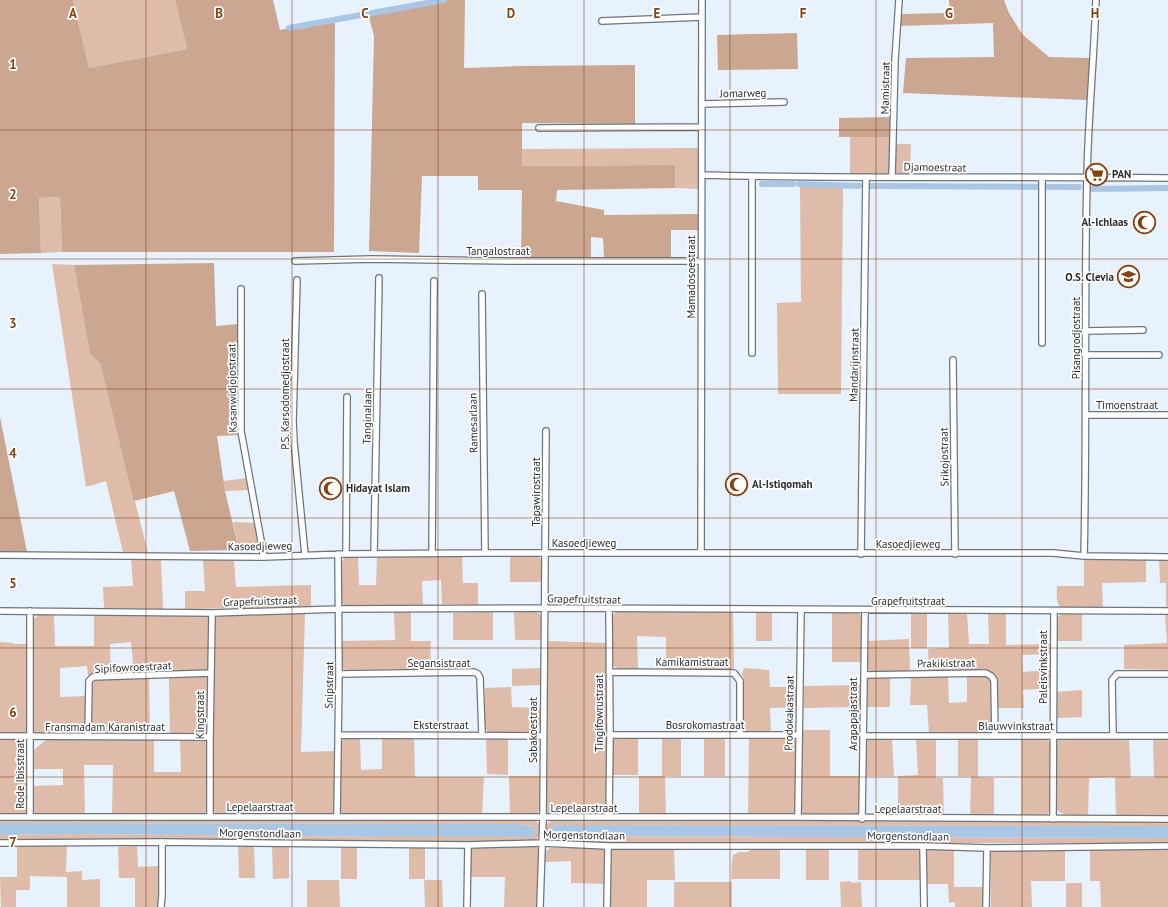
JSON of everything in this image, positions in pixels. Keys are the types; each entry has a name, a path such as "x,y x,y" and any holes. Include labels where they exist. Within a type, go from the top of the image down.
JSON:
{"street":[{"name":"Mamadosoestraat","path":"701,553 702,0"},
{"name":"Mamistraat","path":"892,176 899,0"},
{"name":"Pisangrodjostraat","path":"1084,556 1087,177 1096,0"},
{"path":"602,21 702,17"},
{"name":"Jomarweg","path":"702,104 784,102"},
{"path":"539,128 702,127"},
{"name":"Djamoestraat","path":"702,175 892,176 1042,180 1087,177 1168,178"},
{"path":"752,176 752,353"},
{"name":"Mandarijnstraat","path":"862,554 866,177"},
{"path":"1042,180 1042,343"},
{"name":"Tangalostraat","path":"295,261 372,259 701,261"},
{"name":"Tanginalaan","path":"374,554 379,278"},
{"name":"P.S. Karsodomedjostraat","path":"297,280 293,421 305,555"},
{"path":"432,553 434,281"},
{"name":"Kasanwidjojostraat","path":"241,289 242,431 264,556"},
{"name":"Ramesarlaan","path":"482,294 485,553"},
{"path":"1085,331 1143,330"},
{"path":"1086,355 1160,354"},
{"name":"Srikojostraat","path":"953,360 955,554"},
{"path":"346,554 348,397"},
{"name":"Timoenstraat","path":"1086,415 1168,415"},
{"name":"Tapawirostraat","path":"546,431 546,553"},
{"name":"Kasoedjieweg","path":"0,555 264,556 432,553 1053,553 1084,556 1168,557"},
{"name":"Sabakoestraat","path":"540,907 543,818 546,553"},
{"name":"Snipstraat","path":"337,817 339,674 338,554"},
{"name":"Grapefruitstraat","path":"0,611 212,612 339,609 545,608 1168,611"},
{"name":"Tingifowrustraat","path":"609,609 609,818"},
{"name":"Prodokakastraat","path":"798,817 801,610"},
{"name":"Arapapajastraat","path":"862,819 864,736 864,610"},
{"name":"Rode Ibisstraat","path":"30,611 30,816"},
{"name":"Paleisvinkstraat","path":"1053,819 1054,611"},
{"name":"Kingstraat","path":"210,817 210,673 212,612"},
{"name":"Segansistraat","path":"339,674 474,672 478,674 480,678 482,734"},
{"name":"Kamikamistraat","path":"609,672 734,673 740,681 740,735"},
{"name":"Sipifowroestraat","path":"88,737 89,681 93,677 210,673"},
{"name":"Prakikistraat","path":"864,675 986,673 994,680 995,736"},
{"path":"1113,735 1112,680 1114,676 1117,674 1168,674"},
{"name":"Eksterstraat","path":"338,735 482,734 543,736"},
{"name":"Bosrokomastraat","path":"610,735 799,735"},
{"name":"Fransmadam Karanistraat","path":"0,736 210,737"},
{"name":"Blauwvinkstraat","path":"864,736 1168,736"},
{"name":"Lepelaarstraat","path":"0,817 798,817 862,819 1168,819"},
{"path":"161,907 162,842"},
{"name":"Morgenstondlaan","path":"0,843 162,842 468,845 542,844 608,846 924,846 987,848 1168,846"},
{"path":"467,907 468,845"},
{"path":"607,907 608,846"},
{"path":"924,846 924,907"},
{"path":"986,907 987,848"}],"shaded area":[{"path":"0,0 73,0 89,68 187,49 175,0 273,0 280,30 335,19 334,252 62,252 60,197 39,198 41,253 0,254"},
{"path":"73,0 175,0 187,49 89,68"},
{"path":"444,0 465,0 464,68 635,65 635,124 522,123 522,166 675,165 675,188 557,190 556,201 604,210 604,215 699,214 699,230 671,230 671,259 604,258 603,238 591,237 591,257 521,258 522,190 478,190 478,176 422,176 419,253 369,251 374,36 368,14"},
{"path":"949,0 1004,0 1009,13 1022,34 1049,57 1090,58 1087,100 903,93 906,58 994,57 993,23 899,26 900,14 950,13"},
{"path":"797,33 798,69 718,70 717,35"},
{"path":"892,117 891,137 839,137 839,118"},
{"path":"850,137 891,137 890,173 888,175 850,174"},
{"path":"895,144 911,144 910,174 896,173"},
{"path":"700,148 700,189 675,188 675,165 522,166 522,149"},
{"path":"800,187 843,187 841,394 778,394 777,303 801,302"},
{"path":"60,197 62,252 41,253 39,198"},
{"path":"214,263 216,326 238,324 239,415 228,418 230,425 239,424 240,435 217,436 225,491 239,550 190,551 174,491 134,501 100,363 90,354 74,265"},
{"path":"52,264 74,265 90,354 100,363 148,553 123,552 106,481 86,487"},
{"path":"0,417 27,552 0,551"},
{"path":"248,478 250,490 225,491 223,481"},
{"path":"233,522 256,523 261,551 239,550"},
{"path":"462,556 463,583 478,583 478,605 442,604 441,580 422,581 423,606 345,606 341,602 342,562 345,557 358,557 359,585 376,585 377,557"},
{"path":"538,556 542,560 541,582 510,582 510,557"},
{"path":"1084,558 1146,558 1146,582 1102,583 1103,607 1062,608 1057,601 1057,586 1084,586"},
{"path":"1159,558 1168,558 1168,608 1166,608 1166,583 1160,583"},
{"path":"131,559 161,559 163,609 104,608 103,587 133,586"},
{"path":"203,560 234,560 236,587 311,585 311,607 185,609 185,591 205,591"},
{"path":"394,612 411,612 411,641 431,641 430,669 346,670 342,668 341,641 395,640"},
{"path":"493,612 493,640 453,640 453,613"},
{"path":"514,612 539,613 541,616 541,640 515,640"},
{"path":"616,612 733,612 734,670 666,669 666,637 637,636 638,669 616,668 612,663 611,617"},
{"path":"854,612 860,614 862,617 861,662 832,662 832,613"},
{"path":"305,613 301,752 335,751 334,812 330,814 217,815 213,810 214,619 216,615"},
{"path":"756,613 772,613 772,641 756,641"},
{"path":"911,613 927,613 927,648 911,648"},
{"path":"948,613 967,614 969,644 989,644 988,614 1006,613 1006,645 1050,644 1050,654 1022,655 1023,672 1050,670 1050,688 1023,690 1024,708 998,708 998,690 995,676 987,671 929,672 928,649 949,648"},
{"path":"1064,613 1082,613 1082,641 1056,641 1058,617"},
{"path":"40,614 54,614 55,646 94,646 94,614 207,615 209,617 208,670 206,672 134,674 131,642 110,644 111,674 88,676 87,666 60,668 60,697 86,696 86,731 84,734 37,735 32,729 33,620"},
{"path":"1165,615 1168,615 1168,670 1124,669 1124,645 1167,643"},
{"path":"909,639 910,672 874,672 870,671 866,667 866,641"},
{"path":"547,641 607,643 606,814 551,816 547,813"},
{"path":"0,642 28,644 28,732 25,735 0,735"},
{"path":"540,668 540,685 512,686 512,669"},
{"path":"744,668 769,670 770,687 797,687 797,707 770,708 771,733 751,733 742,727 744,679 742,674"},
{"path":"983,674 989,676 992,681 993,726 990,732 929,733 927,705 910,705 911,676 948,676 949,703 967,702 967,675"},
{"path":"149,676 150,736 95,735 92,732 92,682 94,679"},
{"path":"171,676 206,676 209,680 207,734 205,736 170,736 169,678"},
{"path":"869,676 890,676 890,707 866,707 866,680"},
{"path":"860,685 860,707 804,708 804,686"},
{"path":"511,687 512,707 540,708 540,725 538,731 535,733 491,733 487,731 485,726 485,688"},
{"path":"1082,690 1082,717 1057,718 1056,692"},
{"path":"802,730 830,730 830,776 860,776 861,809 858,814 854,816 802,814"},
{"path":"414,736 415,777 484,777 482,815 342,814 339,806 339,770 340,751 344,737 360,737 361,770 382,769 382,737"},
{"path":"617,737 638,737 638,775 612,775 612,741"},
{"path":"704,737 725,737 725,776 704,776"},
{"path":"749,737 789,737 795,738 797,741 796,811 794,814 748,815"},
{"path":"0,738 23,738 28,742 28,809 27,813 23,815 0,814"},
{"path":"50,738 154,739 154,772 181,772 180,740 203,739 209,744 207,813 203,815 112,814 113,765 84,765 85,814 33,813 33,786 63,785 63,769 33,769 33,751"},
{"path":"486,738 508,738 508,775 487,774"},
{"path":"681,738 681,776 665,776 666,815 639,815 639,776 662,776 662,739"},
{"path":"892,738 894,776 865,776 865,743 868,739"},
{"path":"916,738 936,738 936,778 943,778 944,816 901,816 898,804 898,776 918,775"},
{"path":"1021,738 1044,738 1051,743 1051,808 1046,815 1021,816"},
{"path":"1129,738 1131,778 1154,778 1153,738 1168,738 1168,816 1116,816 1115,777 1089,778 1088,816 1069,816 1059,812 1056,808 1055,749 1057,741 1060,739"},
{"path":"958,739 978,739 978,777 994,778 994,816 970,816 971,776 958,776"},
{"path":"509,776 540,776 540,808 537,814 510,814"},
{"path":"0,818 527,819 537,822 540,828 536,840 530,841 0,841 0,835 78,834 531,837 536,830 532,826 520,824 0,823"},
{"path":"554,820 1168,821 1168,826 555,825 550,829 551,835 555,836 1168,838 1168,843 578,843 546,840 545,830 547,825"},
{"path":"67,844 66,872 82,871 82,880 100,879 100,907 67,907 67,877 30,876 30,890 16,890 16,907 1,907 0,877 17,877 17,845"},
{"path":"289,844 289,878 273,879 272,845"},
{"path":"238,845 254,845 255,878 239,878"},
{"path":"137,846 138,867 158,866 158,907 135,907 135,878 119,878 118,847"},
{"path":"341,846 357,846 357,879 341,879"},
{"path":"409,846 425,846 425,879 409,879"},
{"path":"473,846 535,846 539,849 539,907 504,907 505,877 470,877 471,849"},
{"path":"753,847 780,847 780,879 731,879 733,855 739,852 748,852"},
{"path":"858,847 918,847 920,850 921,880 858,880"},
{"path":"954,847 954,887 985,887 984,907 955,907 955,902 949,903 948,884 926,884 926,851 928,848"},
{"path":"550,848 602,848 605,851 606,884 571,883 571,861 545,862 545,852"},
{"path":"613,848 674,848 675,880 647,880 647,907 611,907 610,851"},
{"path":"806,848 829,848 829,880 806,880"},
{"path":"1065,848 1065,881 1031,881 1032,907 991,907 992,850"},
{"path":"1090,848 1168,848 1168,907 1101,907 1100,881 1090,881"},
{"path":"307,880 339,880 340,907 307,907"},
{"path":"424,880 442,880 443,907 425,907"},
{"path":"851,881 851,883 861,882 862,907 841,907 840,882"},
{"path":"674,882 732,882 732,907 674,907"},
{"path":"1066,883 1082,883 1082,907 1066,907"}],"water":[{"path":"0,823 520,824 534,827 536,832 531,837 78,834 0,835"},
{"path":"555,825 1168,826 1168,838 555,836 551,835 550,833 551,827"}],"waterway":[{"path":"289,28 444,0"},
{"path":"762,184 793,184"},
{"path":"799,184 859,186"},
{"path":"871,186 1079,187"},
{"path":"1092,189 1168,188"}],"place":[{"name":"PAN","path":"1096,174"},
{"name":"Al-Ichlaas","path":"1144,222"},
{"name":"O.S. Clevia","path":"1129,277"},
{"name":"Al-Istiqomah","path":"736,484"},
{"name":"Hidayat Islam","path":"331,488"}]}
